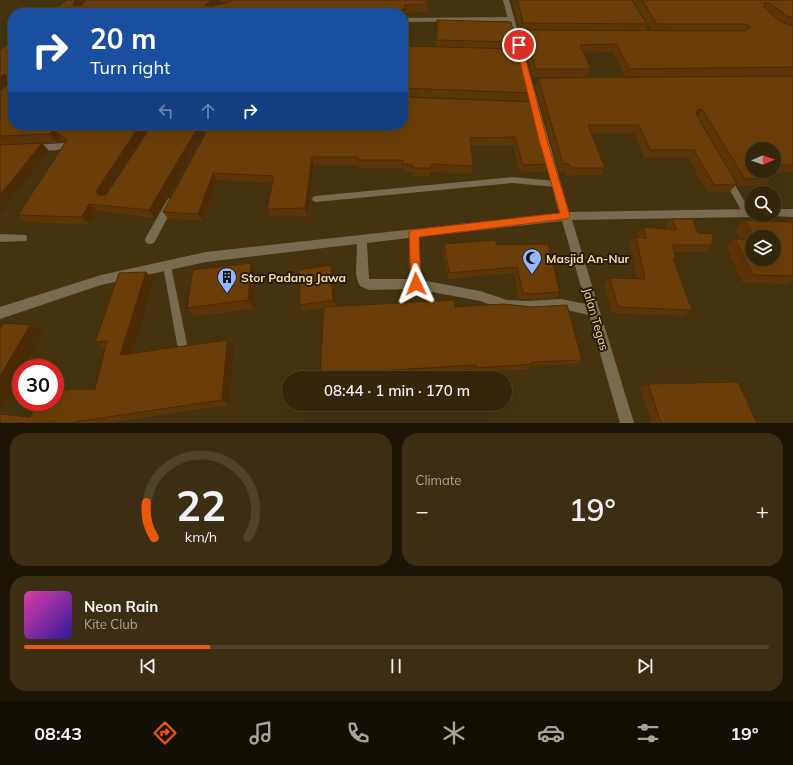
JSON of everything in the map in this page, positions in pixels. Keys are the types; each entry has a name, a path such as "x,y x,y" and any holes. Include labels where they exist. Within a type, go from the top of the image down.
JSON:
{"street":[{"name":"Jalan Tegas","path":"506,0 512,19 520,35 518,54 533,82 532,106 627,423"},
{"path":"22,149 65,146"},
{"path":"150,240 176,192"},
{"path":"0,313 101,280 206,258 566,216 745,213"},
{"path":"781,213 793,213"},
{"path":"414,233 416,284"},
{"path":"0,238 22,238"},
{"path":"362,239 362,274 364,282 369,285 416,284 480,296 507,305 527,306 561,304 594,311"}],"lane":[{"path":"408,20 512,19"},
{"path":"724,174 745,206"},
{"path":"316,199 512,180 556,184"},
{"path":"167,266 182,344"}],"building":[{"path":"67,0 76,0 73,6 81,6 86,0 212,0 205,5 213,6 229,2 231,0 427,0 427,4 404,5 405,8 57,8"},
{"path":"517,0 632,0 647,24 521,23 523,22"},
{"path":"642,0 793,0 793,18 787,16 770,3 764,3 764,7 779,21 793,25 793,67 629,69 617,44 580,45 591,69 536,69 524,30 746,31 751,27 746,24 657,24"},
{"path":"437,20 511,22 516,42 437,40"},
{"path":"8,44 8,130 53,130 49,134 0,136 0,91 7,85 7,76 5,74 0,77 0,50"},
{"path":"408,46 519,49 531,93 408,88"},
{"path":"793,76 793,165 781,165 781,142 745,142 745,178 773,178 745,179 702,109 697,110 696,114 737,184 714,185 694,150 650,150 639,125 588,125 605,168 571,168 569,164 563,164 538,78"},
{"path":"408,97 533,102 550,164 523,165 515,137 470,138 473,166 431,164 431,168 412,168 412,165 403,164 403,160 358,160 358,157 312,157 305,208 267,209 274,176 213,173 198,214 163,212 207,130 408,130"},
{"path":"53,130 137,130 96,191 98,195 106,195 149,130 196,130 149,210 89,204 82,217 18,215 67,140"},
{"path":"42,143 0,195 0,145"},
{"path":"672,219 692,219 698,233 713,234 712,245 672,245 676,258 673,258 692,310 618,307 610,278 645,279 636,237 646,238 643,227 677,230"},
{"path":"746,222 793,222 793,276 753,275 748,266 781,266 781,230 750,230"},
{"path":"735,239 745,239 745,259"},
{"path":"495,240 497,245 548,244 560,292 531,294 523,293 517,267 449,273 444,244"},
{"name":"Stor Padang Jawa","path":"251,263 248,300 187,308 193,270"},
{"path":"331,265 333,300 300,305 299,270"},
{"path":"146,272 120,355 227,340 222,400 74,423 0,423 0,414 30,417 33,411 64,411 64,390 95,389 107,341 95,342 119,273"},
{"path":"454,300 455,307 504,304 531,307 567,305 582,360 532,362 533,364 476,368 476,365 377,371 320,371 324,307"},
{"path":"4,323 30,325 0,376 0,328"},
{"path":"738,382 757,423 661,423 648,384"}],"place":[{"name":"Masjid An-Nur","path":"532,275"},
{"name":"Stor Padang Jawa","path":"227,294"}],"route":[{"path":"416,284 414,233 566,216 543,140 536,106 519,45"}]}
